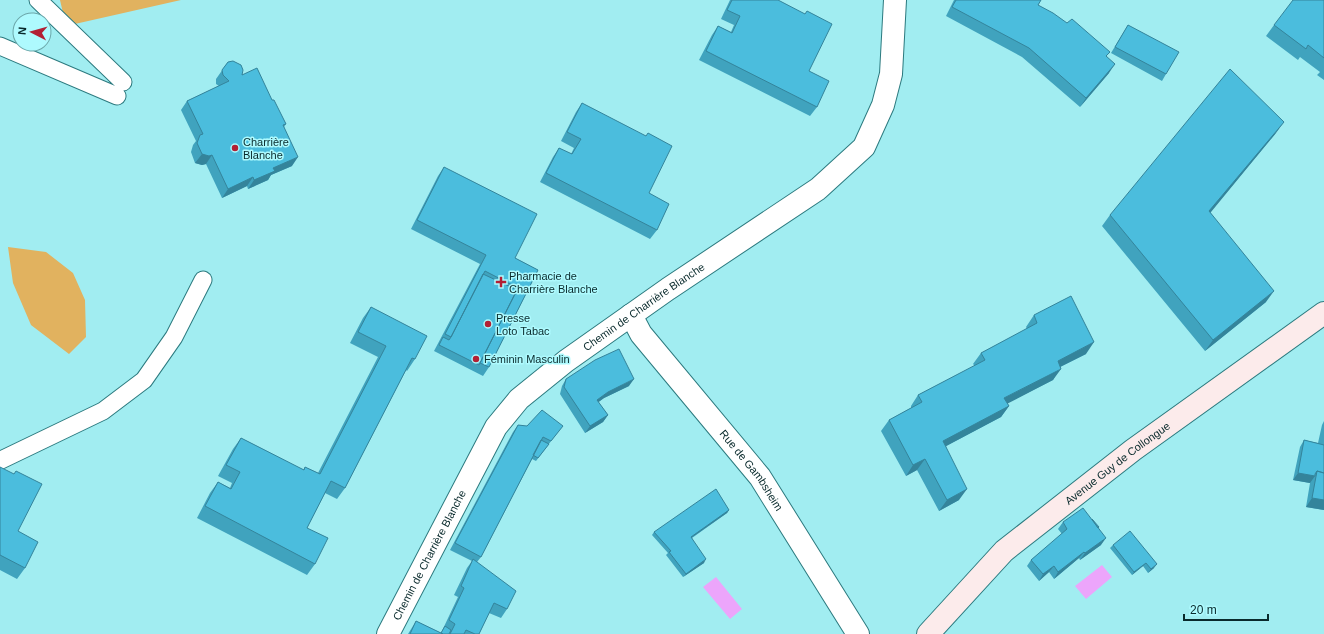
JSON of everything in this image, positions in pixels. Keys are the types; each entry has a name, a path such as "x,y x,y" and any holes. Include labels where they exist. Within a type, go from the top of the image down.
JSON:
{"main road":[{"name":"Avenue Guy de Collongue","path":"928,634 1004,551 1132,450 1324,313"}],"street":[{"path":"0,46 120,89 38,0"},
{"name":"Chemin de Charrière Blanche","path":"388,634 496,427 519,398 566,361 631,315 818,189 864,147 883,105 891,74 895,0"},
{"path":"2,460 103,411 144,380 174,336 203,280"},
{"name":"Rue de Gambsheim","path":"631,315 641,334 760,477 858,634"}],"shaded area":[{"path":"60,0 181,0 66,26"},
{"path":"8,247 46,252 73,273 85,300 86,337 69,354 31,325 13,283"},
{"path":"1102,565 1112,577 1086,599 1075,586"},
{"path":"716,577 742,609 730,619 703,587"}],"building":[{"path":"732,0 778,0 805,14 807,11 832,24 809,71 829,81 817,107 706,51 718,26 732,33 740,16 727,10"},
{"path":"956,0 1041,0 1038,5 1067,23 1072,19 1110,52 1106,56 1115,64 1086,98 1029,48 952,7"},
{"path":"1293,0 1324,0 1324,58 1308,45 1306,49 1274,25"},
{"path":"1128,25 1179,52 1166,74 1115,47"},
{"path":"233,61 241,65 243,70 242,75 257,68 272,100 274,100 286,124 283,125 298,157 273,168 275,171 254,180 253,177 228,189 212,155 209,156 202,154 197,143 200,135 203,134 187,101 229,81 223,75 222,70 228,62"},
{"path":"1230,69 1284,122 1209,211 1274,291 1213,340 1110,215"},
{"path":"582,103 646,136 648,133 672,146 649,193 669,204 657,230 546,173 559,148 572,154 581,139 567,132"},
{"path":"444,167 537,214 515,258 538,270 489,367 480,363 518,288 485,271 451,337 445,334 486,255 417,220"},
{"path":"483,274 517,290 479,365 439,345 443,337 449,340 451,337"},
{"path":"1071,296 1094,342 1058,361 1061,369 1004,398 1009,406 943,441 967,489 947,500 925,459 913,465 889,420 922,402 918,395 985,360 981,353 1037,323 1034,315"},
{"path":"371,307 427,336 415,359 412,358 345,488 331,481 307,528 328,538 315,564 205,506 218,482 231,489 240,472 226,465 241,438 304,470 305,467 320,474 386,346 358,332"},
{"path":"619,349 634,379 608,392 597,400 608,415 590,426 564,387 566,379 595,360"},
{"path":"542,410 563,426 551,441 543,437 481,557 455,543 518,425 527,426"},
{"path":"541,440 549,444 538,458 533,455"},
{"path":"1304,440 1324,445 1324,473 1317,471 1315,476 1298,473"},
{"path":"0,467 14,474 16,471 42,484 18,531 38,542 25,568 0,555"},
{"path":"1317,471 1324,473 1324,500 1312,498"},
{"path":"716,489 729,510 691,537 706,559 686,574 669,552 671,551 654,532"},
{"path":"1083,508 1106,538 1085,553 1084,552 1058,572 1054,566 1043,574 1031,560 1067,529 1063,522"},
{"path":"1130,531 1157,564 1151,569 1146,563 1134,572 1113,545"},
{"path":"473,559 516,591 507,609 494,603 479,634 466,630 464,634 450,634 455,624 449,620 464,588 461,586"},
{"path":"416,621 443,634 410,634"},
{"path":"445,626 451,630 449,634 441,633"}],"place":[{"name":"Charrière Blanche","path":"235,148"},
{"name":"Pharmacie de Charrière Blanche","path":"501,282"},
{"name":"Presse Loto Tabac","path":"488,324"},
{"name":"Féminin Masculin","path":"476,359"}]}
